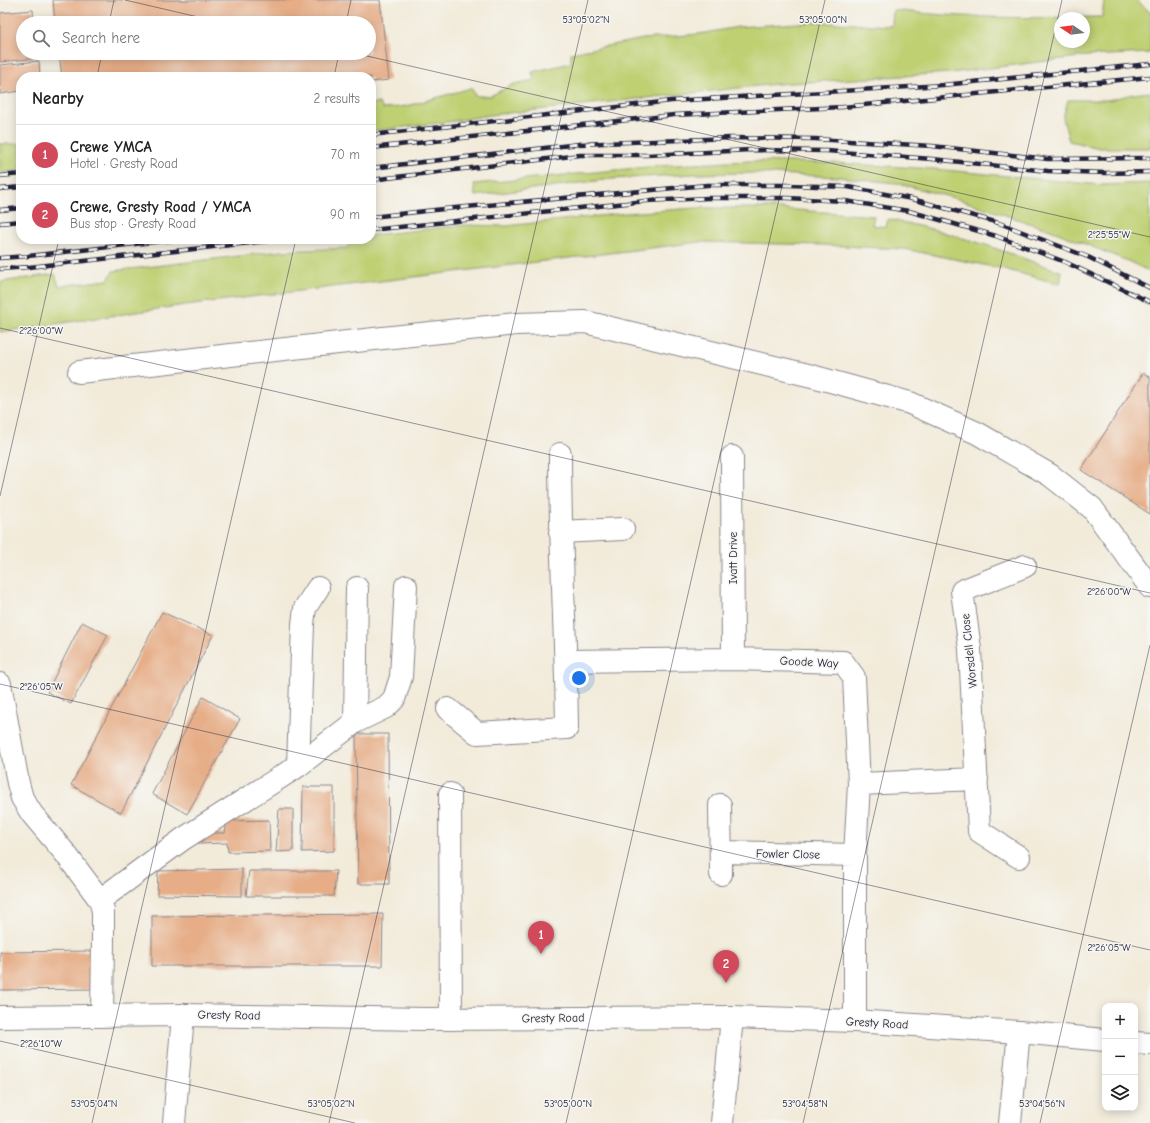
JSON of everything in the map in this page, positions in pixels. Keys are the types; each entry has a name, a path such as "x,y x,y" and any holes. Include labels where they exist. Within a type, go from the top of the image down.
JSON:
{"street":[{"path":"79,372 375,338 516,324 585,322 812,376 910,403 977,434 1050,475 1092,508 1150,587"},
{"path":"448,709 477,733 567,728 566,661 560,532 560,454"},
{"name":"Ivatt Drive","path":"732,456 733,659"},
{"path":"560,532 623,529"},
{"name":"Worsdell Close","path":"1019,857 979,831 970,649 962,591 1025,566"},
{"path":"100,900 182,839 298,766 355,722 386,707 394,699 401,677 406,586"},
{"path":"298,766 302,624 305,608 318,588"},
{"path":"355,722 356,588"},
{"name":"Goode Way","path":"566,661 733,659 843,662 854,677 859,784 855,855 855,1021"},
{"path":"0,684 22,798 32,814 70,859 100,900 103,911 102,1016"},
{"path":"859,784 977,779"},
{"path":"450,794 451,1020"},
{"path":"720,805 721,874"},
{"name":"Fowler Close","path":"721,852 855,855"},
{"path":"174,1123 183,1014"},
{"name":"Gresty Road","path":"0,1016 183,1014 451,1020 732,1017 855,1021 1019,1032 1102,1040"},
{"path":"722,1123 732,1017"},
{"path":"1010,1123 1019,1032"},
{"path":"1138,1043 1150,1044"}],"green space":[{"path":"1104,0 1136,0 1150,12 1150,53 1087,56 950,73 776,84 490,115 455,121 376,130 376,103 379,103 383,109 407,106 471,88 476,96 490,96 514,84 534,80 532,72 571,63 571,53 643,39 699,34 738,27 814,22 892,26 893,10 971,16 1054,18 1054,48 1090,48 1090,17 1102,17"},
{"path":"1150,92 1150,148 1099,148 1069,141 1063,118 1068,100 1108,100 1133,94"},
{"path":"0,144 16,144 16,171 0,173"},
{"path":"748,161 834,163 935,169 1101,185 1150,183 1150,272 1130,262 1053,231 958,199 896,183 839,177 753,173 693,174 612,179 475,196 474,184 657,166"},
{"path":"697,208 771,208 874,216 872,225 886,227 888,219 936,230 986,245 1062,272 1060,284 1004,269 904,249 823,245 700,242 185,305 0,332 0,282 55,274 59,286 108,280 113,271 281,251 347,248 350,244 376,244 376,235 465,225 506,226 626,213"}],"building":[{"path":"53,0 380,0 389,80 376,81 376,72 61,72 60,60 376,60 376,16 54,16"},
{"path":"33,10 33,16 16,16 16,60 19,60 0,62 0,13"},
{"path":"39,61 40,72 16,72 16,92 0,94 0,65"},
{"path":"1143,373 1150,377 1150,514 1081,470"},
{"path":"162,612 213,635 121,813 71,785"},
{"path":"82,622 108,635 71,704 47,692"},
{"path":"203,697 240,719 187,814 152,794"},
{"path":"356,734 388,734 389,884 358,884"},
{"path":"303,787 334,787 334,851 302,852"},
{"path":"279,809 293,809 293,851 276,852"},
{"path":"269,820 270,851 228,852 227,843 199,844 200,833 225,833 227,821"},
{"path":"242,869 242,896 157,895 158,871"},
{"path":"249,871 336,871 334,896 246,896"},
{"path":"383,914 382,966 152,966 152,916"},
{"path":"94,951 94,989 0,990 0,952"}],"railway":[{"path":"376,134 671,101 943,85 1150,64"},
{"path":"376,147 674,115 843,107 1150,77"},
{"path":"376,167 579,144 731,138 815,139 932,146 1048,159 1150,158"},
{"path":"376,179 580,155 647,155 751,150 827,151 932,159 1048,171 1106,173 1150,172"},
{"path":"0,176 16,174"},
{"path":"376,216 707,185 848,187 912,199 999,223 1088,257 1150,288"},
{"path":"0,189 16,187"},
{"path":"376,229 646,201 708,198 787,198 845,201 909,211 996,236 1065,262 1150,302"},
{"path":"0,210 16,208"},
{"path":"0,223 16,221"},
{"path":"0,258 135,244"},
{"path":"0,269 239,244"}],"place":[{"name":"Crewe YMCA","path":"541,954"},
{"name":"Crewe, Gresty Road / YMCA","path":"726,983"}]}
